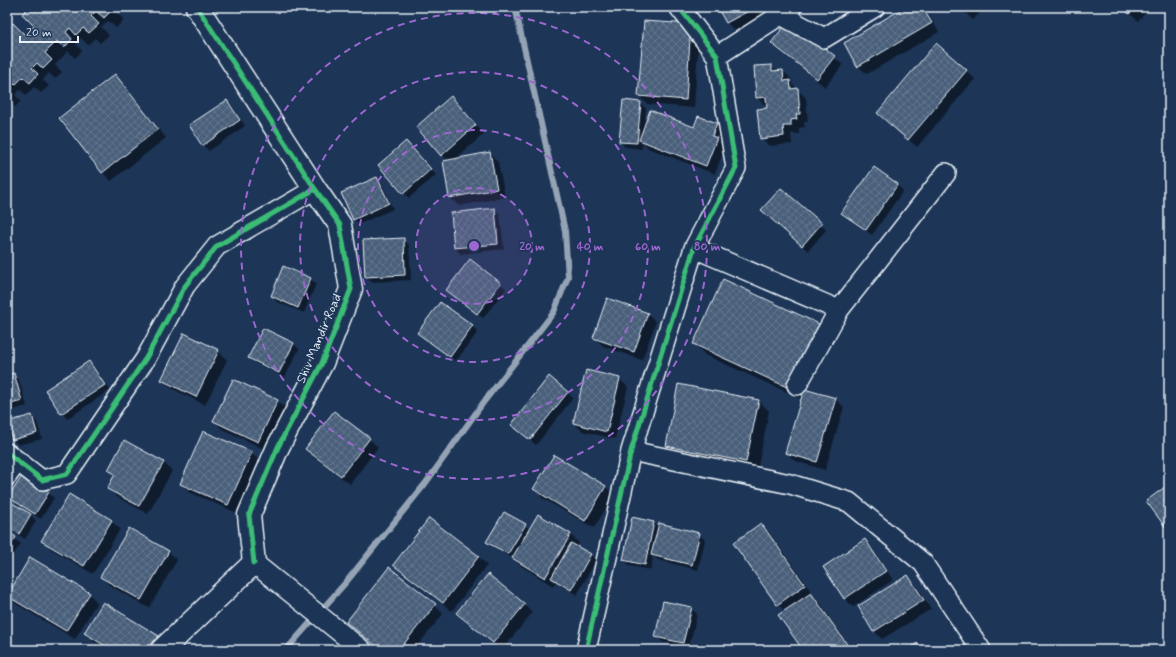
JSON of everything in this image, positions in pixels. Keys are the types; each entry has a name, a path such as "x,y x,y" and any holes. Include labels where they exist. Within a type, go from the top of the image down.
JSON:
{"street":[{"name":"Shiv Mandir Road","path":"197,7 340,225 351,289 322,363 278,447 249,515 254,563"},
{"path":"586,650 631,451 694,248 736,168 717,56 679,7"},
{"path":"717,56 786,11 824,38 875,7"},
{"path":"797,385 839,310 946,173"},
{"path":"11,463 42,480 67,474 146,358 185,286 217,246 315,189"},
{"path":"694,248 839,310"},
{"path":"631,451 790,484 849,502 923,563 981,650"},
{"path":"162,650 254,563 362,650"}],"building":[{"path":"29,7 114,8 104,18 96,11 91,16 99,24 89,33 83,28 76,35 70,28 66,32 72,39 64,48 57,41 45,53 52,60 43,69 37,63 32,68 38,74 30,83 23,77 15,85 9,79 7,81 7,29 13,23 25,35 34,26 22,14"},
{"path":"717,7 756,7 726,23"},
{"path":"905,7 922,7 932,23 857,67 844,43"},
{"path":"1122,7 1135,7 1129,14"},
{"path":"789,20 835,56 817,79 771,43"},
{"path":"644,21 691,24 686,100 638,96"},
{"path":"936,43 967,70 908,140 877,113"},
{"path":"772,65 772,71 783,70 784,81 790,80 791,89 798,88 800,114 796,114 797,119 791,120 791,126 783,126 784,136 760,139 757,109 767,108 766,97 756,98 754,66"},
{"path":"115,74 158,129 102,173 59,118"},
{"path":"451,96 476,125 441,156 416,127"},
{"path":"227,100 240,120 202,146 189,125"},
{"path":"623,100 641,102 637,143 619,142"},
{"path":"650,110 694,127 698,116 717,123 712,136 717,138 706,166 639,140"},
{"path":"406,141 431,169 403,194 378,165"},
{"path":"490,152 497,189 449,198 443,161"},
{"path":"874,167 898,184 866,230 841,213"},
{"path":"377,177 389,203 353,220 341,193"},
{"path":"781,188 822,223 802,246 761,210"},
{"path":"495,208 498,244 454,248 451,213"},
{"path":"404,238 405,275 365,277 363,240"},
{"path":"470,259 501,283 477,314 446,290"},
{"path":"283,266 311,278 298,308 271,296"},
{"path":"723,279 819,324 789,388 693,344"},
{"path":"607,298 648,313 634,352 593,338"},
{"path":"440,302 473,325 450,357 417,333"},
{"path":"263,328 294,343 279,373 248,358"},
{"path":"184,333 219,350 196,397 161,380"},
{"path":"89,361 105,385 61,414 45,390"},
{"path":"586,370 620,378 607,432 573,423"},
{"path":"14,373 22,401 7,405 7,375"},
{"path":"549,376 568,392 530,440 511,425"},
{"path":"233,379 278,400 258,442 213,421"},
{"path":"678,384 759,400 746,462 666,446"},
{"path":"804,389 836,398 817,462 785,453"},
{"path":"334,411 370,438 341,476 305,449"},
{"path":"32,415 37,433 12,440 7,422"},
{"path":"203,431 252,452 228,505 180,484"},
{"path":"124,440 164,462 139,506 107,489 115,474 108,470"},
{"path":"554,455 606,486 585,521 533,489"},
{"path":"23,475 49,492 35,514 8,497"},
{"path":"1169,484 1169,532 1146,501"},
{"path":"69,494 112,520 84,566 41,541"},
{"path":"7,500 31,514 19,534 7,526"},
{"path":"504,512 526,524 508,554 486,542"},
{"path":"538,514 571,534 545,578 512,558"},
{"path":"632,517 654,522 645,565 623,560"},
{"path":"429,518 479,556 443,603 393,565"},
{"path":"659,523 700,533 692,565 651,555"},
{"path":"761,523 805,585 777,605 733,543"},
{"path":"129,528 169,551 141,600 100,577"},
{"path":"7,531 16,537 7,550"},
{"path":"865,539 886,571 844,599 823,567"},
{"path":"571,543 591,554 571,590 551,578"},
{"path":"30,557 90,593 66,631 7,596"},
{"path":"389,567 436,604 399,650 381,650 346,622"},
{"path":"488,574 525,604 493,643 456,613"},
{"path":"908,575 924,600 873,632 858,606"},
{"path":"811,593 851,650 803,650 778,615"},
{"path":"663,601 692,607 683,643 655,637"},
{"path":"103,602 159,636 150,650 112,650 84,633"},
{"path":"7,640 17,650 7,650"},
{"path":"917,643 922,650 908,650"}],"waterway":[{"path":"286,650 347,581 425,484 483,403 554,312 568,277 565,231 515,7"}],"cycle path":[{"path":"197,7 340,225 351,289 322,363 278,447 249,515 254,563"},
{"path":"586,650 631,451 694,248 736,168 717,56 679,7"},
{"path":"7,453 42,480 67,474 146,358 185,286 217,246 315,189"}]}
